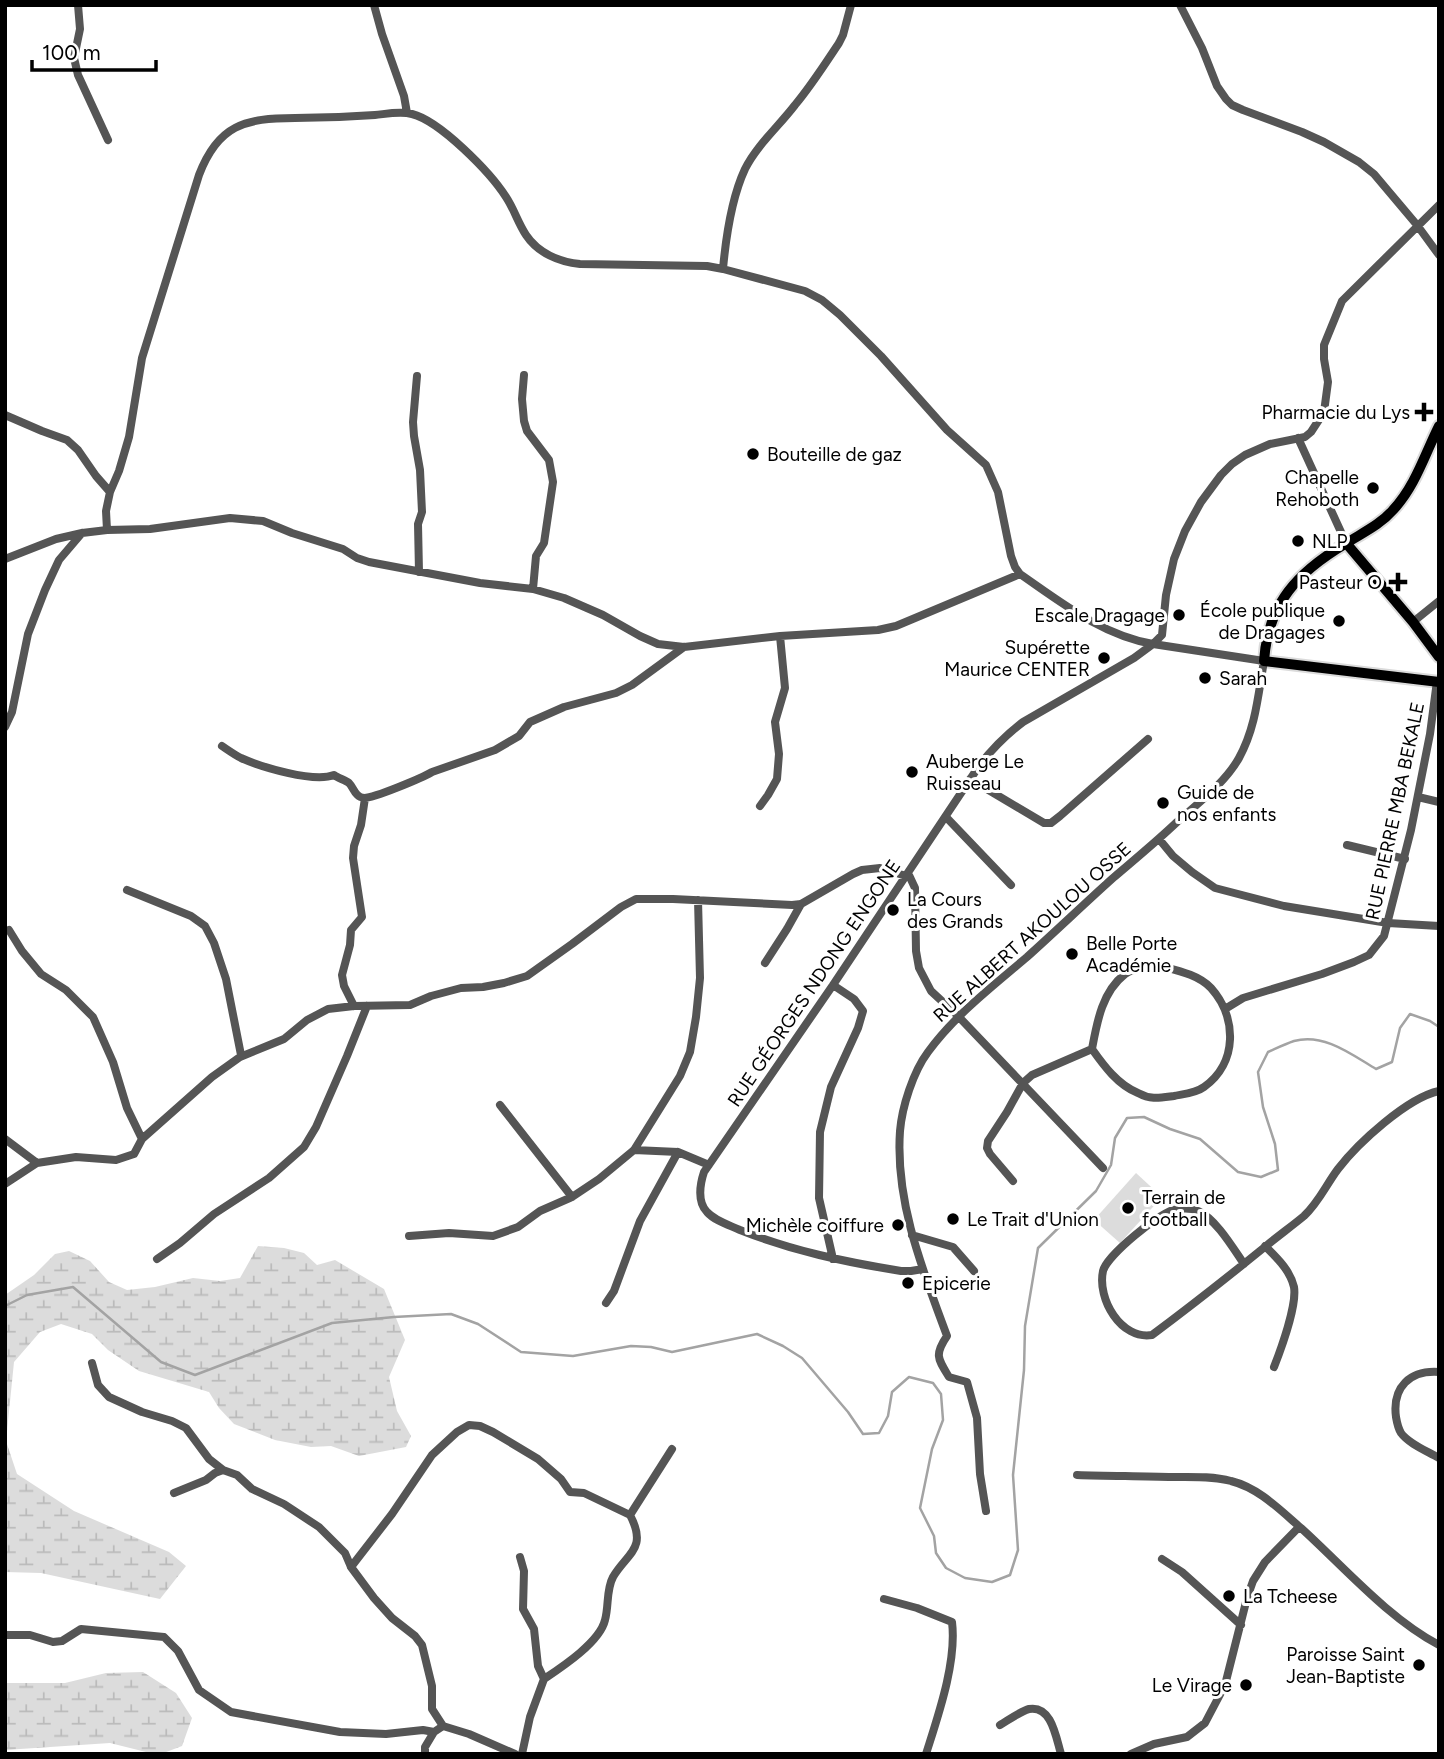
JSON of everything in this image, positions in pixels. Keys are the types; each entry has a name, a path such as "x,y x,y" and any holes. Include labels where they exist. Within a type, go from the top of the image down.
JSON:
{"main road":[{"path":"1438,681 1264,661 1270,626 1282,599 1303,574 1394,510 1412,483 1439,426"},
{"path":"1346,543 1439,657"}],"street":[{"path":"78,5 80,29 74,58 78,75 108,141"},
{"path":"374,5 407,113"},
{"path":"723,269 734,201 746,168 760,146 798,102 839,43 851,5"},
{"path":"1180,5 1202,48 1216,86 1232,105 1302,132 1359,162 1374,174 1439,255"},
{"path":"107,530 106,511 129,437 142,358 198,175 209,152 229,131 261,120 407,113 430,122 483,168 509,201 526,235 536,246 554,258 580,264 687,265 723,269 805,291 830,305 881,356 947,430 986,465 995,483 1015,567 1020,574 1083,617 1136,641 1264,661"},
{"path":"1153,644 1162,635 1166,595 1174,559 1192,517 1210,488 1232,464 1245,455 1270,444 1305,437 1311,432 1324,412 1328,382 1324,345 1342,301 1439,205"},
{"path":"524,374 524,421 527,431 550,460 553,482 544,543 536,556 533,589"},
{"path":"417,376 413,422 420,470 422,512 418,524 419,572"},
{"path":"5,415 67,440 78,450 110,492"},
{"path":"1298,438 1346,543"},
{"path":"5,559 55,539 82,533 150,529 230,518 248,519 263,521 369,562 480,583 533,589 572,601 658,644 684,647 779,636 878,630 895,626 1020,574"},
{"path":"5,727 12,712 28,634 45,590 59,560 82,533"},
{"path":"1413,622 1439,601"},
{"path":"760,806 777,779 779,754 775,722 785,688 779,636"},
{"name":"RUE GÉORGES NDONG ENGONE","path":"923,1269 901,1271 833,1259 770,1241 723,1223 705,1210 700,1192 701,1181 709,1165 979,766 1009,732 1023,722 1134,658 1153,644"},
{"path":"222,746 241,758 281,771 310,777 326,778 334,775 349,783 358,795 365,798 495,750 519,736 530,722 564,707 615,693 632,685 684,647"},
{"name":"RUE ALBERT AKOULOU OSSE","path":"986,1511 976,1418 968,1382 948,1377 938,1356 939,1348 947,1336 912,1235 901,1181 902,1114 926,1053 958,1016 1159,839 1202,799 1237,761 1252,730 1264,661"},
{"name":"RUE PIERRE MBA BEKALE","path":"1225,1009 1243,998 1322,974 1369,955 1384,936 1405,859 1438,681"},
{"path":"970,779 1044,823 1051,823 1148,739"},
{"path":"1418,797 1439,802"},
{"path":"354,1006 344,986 342,975 351,930 362,917 353,858 365,798"},
{"path":"946,817 1012,885"},
{"path":"1159,839 1192,873 1215,888 1283,906 1388,923 1439,926"},
{"path":"1347,845 1405,859"},
{"path":"5,1184 37,1163 76,1157 116,1160 134,1154 142,1139 204,1084 240,1057 284,1039 307,1020 328,1009 410,1004 461,988 483,987 527,976 621,907 636,899 801,904 852,874 880,868 907,875 915,888 916,951 919,968 930,991 958,1016 1103,1168"},
{"path":"127,890 191,916 205,926 214,943 226,979 240,1057"},
{"path":"409,1236 449,1233 493,1236 518,1227 540,1211 572,1197 634,1150 680,1076 690,1052 700,978 698,900"},
{"path":"765,963 801,904"},
{"path":"9,930 41,974 66,990 93,1017 113,1062 127,1108 142,1139"},
{"path":"1157,965 1185,973 1209,986 1225,1009 1230,1026 1230,1044 1225,1061 1216,1076 1203,1088 1186,1094 1152,1099 1135,1092 1108,1070 1091,1049 1107,995 1127,972 1157,965"},
{"path":"833,985 854,999 863,1011 831,1087 820,1132 819,1198 833,1259"},
{"path":"157,1259 214,1214 269,1178 304,1147 351,1048 367,1006"},
{"path":"1013,1181 990,1154 988,1141 1023,1083 1046,1068 1091,1049"},
{"path":"1244,1264 1206,1215 1197,1210 1175,1209 1150,1223 1107,1262 1103,1272 1103,1286 1112,1312 1122,1325 1135,1334 1152,1335 1244,1264 1305,1215 1358,1147 1391,1118 1428,1094 1439,1091"},
{"path":"500,1105 572,1197"},
{"path":"5,1139 37,1163"},
{"path":"634,1150 678,1152 709,1165"},
{"path":"606,1303 614,1291 640,1221 678,1152"},
{"path":"912,1235 953,1247 974,1271"},
{"path":"1265,1246 1285,1268 1294,1288 1294,1303 1274,1367"},
{"path":"92,1363 98,1385 109,1397 186,1428 209,1459 223,1470 237,1475 253,1489 284,1504 319,1527 345,1553 351,1567 374,1598 422,1645 432,1686 432,1709 443,1726 515,1754"},
{"path":"1439,1372 1415,1375 1406,1381 1396,1399 1395,1409 1399,1431 1407,1439 1439,1458"},
{"path":"351,1567 393,1514 432,1455 469,1424 493,1432 538,1459 561,1479 570,1492 584,1493 630,1515 636,1544 609,1589 601,1631 573,1660 544,1679 530,1717 522,1754"},
{"path":"630,1515 673,1449"},
{"path":"174,1493 223,1470"},
{"path":"1077,1475 1228,1480 1262,1495 1378,1600 1413,1629 1439,1645"},
{"path":"1131,1754 1154,1744 1187,1737 1205,1723 1225,1685 1253,1581 1270,1556 1299,1527"},
{"path":"520,1557 524,1571 523,1609 534,1629 538,1666 544,1679"},
{"path":"1162,1559 1204,1590 1241,1625"},
{"path":"884,1599 952,1622 946,1682 926,1754"},
{"path":"5,1635 30,1635 54,1643 81,1629 164,1637 177,1651 199,1690 231,1712 340,1732 434,1732"},
{"path":"1000,1725 1030,1709 1044,1711 1050,1719 1061,1754"},
{"path":"425,1754 425,1747 434,1732 443,1726"}],"green space":[{"name":"Terrain de football","path":"1136,1173 1162,1197 1120,1243 1094,1220"},
{"path":"258,1246 304,1253 317,1265 335,1260 384,1289 405,1340 389,1377 397,1411 411,1436 406,1447 359,1456 331,1446 311,1447 275,1440 234,1424 209,1392 139,1371 108,1350 92,1334 61,1324 40,1332 14,1362 6,1441 17,1474 74,1511 169,1552 186,1566 160,1599 41,1573 5,1572 5,1295 34,1275 55,1254 69,1251 90,1261 109,1282 127,1290 193,1278 220,1281 240,1278"},
{"path":"143,1672 176,1693 192,1718 182,1746 161,1754 110,1743 5,1750 5,1683 65,1683 106,1673"}],"waterway":[{"path":"5,1306 27,1295 73,1287 161,1362 195,1375 332,1323 394,1317 451,1314 478,1324 521,1352 573,1356 631,1346 672,1352 757,1334 802,1358 863,1434 879,1433 888,1416 892,1392 909,1377 933,1383 941,1394 943,1420 932,1449 920,1508 934,1536 936,1553 946,1568 965,1578 992,1582 1010,1575 1018,1550 1013,1475 1024,1370 1025,1326 1038,1248 1096,1191 1111,1165 1115,1138 1127,1118 1144,1117 1200,1139 1238,1172 1261,1177 1278,1170 1275,1144 1263,1107 1258,1072 1268,1052 1294,1041 1316,1040 1337,1046 1376,1069 1392,1062 1400,1028 1410,1014 1439,1027"}],"place":[{"name":"Pharmacie du Lys","path":"1424,412"},
{"name":"Bouteille de gaz","path":"753,454"},
{"name":"Chapelle Rehoboth","path":"1373,488"},
{"name":"NLP","path":"1298,541"},
{"name":"Pasteur O","path":"1398,582"},
{"name":"Escale Dragage","path":"1179,615"},
{"name":"École publique de Dragages","path":"1339,621"},
{"name":"Supérette Maurice CENTER","path":"1104,658"},
{"name":"Sarah","path":"1205,678"},
{"name":"Auberge Le Ruisseau","path":"912,772"},
{"name":"Guide de nos enfants","path":"1163,803"},
{"name":"La Cours des Grands","path":"893,910"},
{"name":"Belle Porte Académie","path":"1072,954"},
{"name":"Terrain de football","path":"1128,1208"},
{"name":"Le Trait d'Union","path":"953,1219"},
{"name":"Michèle coiffure","path":"898,1225"},
{"name":"Epicerie","path":"908,1283"},
{"name":"La Tcheese","path":"1229,1596"},
{"name":"Paroisse Saint Jean-Baptiste","path":"1419,1665"},
{"name":"Le Virage","path":"1246,1685"}]}
